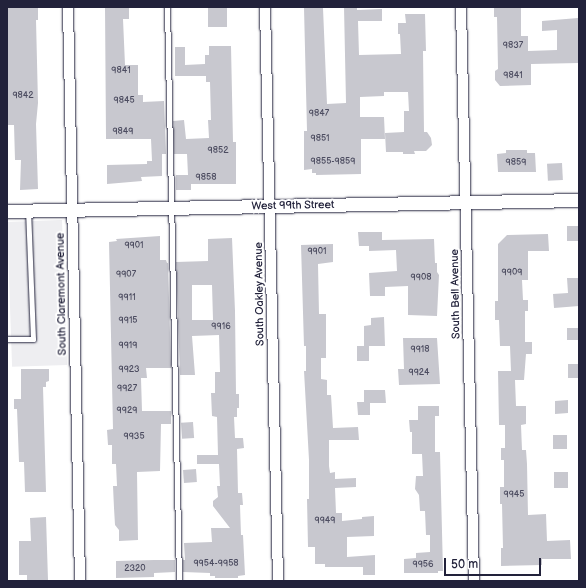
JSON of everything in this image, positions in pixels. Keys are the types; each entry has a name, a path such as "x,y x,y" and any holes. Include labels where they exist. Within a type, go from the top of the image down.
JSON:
{"street":[{"name":"South Claremont Avenue","path":"68,7 80,581"},
{"name":"South Oakley Avenue","path":"265,7 278,581"},
{"name":"South Bell Avenue","path":"461,7 474,581"},
{"name":"West 99th Street","path":"7,211 72,211 579,200"}],"lane":[{"path":"167,7 179,581"},
{"path":"7,339 33,339 28,211"}],"shaded area":[{"path":"62,220 67,365 12,367 7,222"}],"building":[{"path":"7,7 38,7 38,20 36,20 38,103 36,124 38,189 20,190 21,160 15,160 14,125 7,125"},
{"path":"105,7 129,7 129,19 123,19 125,65 138,65 138,95 143,95 143,102 164,101 166,154 162,154 162,176 141,177 142,181 107,184 107,165 147,164 147,161 152,161 151,139 106,139"},
{"path":"208,7 227,7 227,27 208,27"},
{"path":"344,7 357,7 357,10 382,9 382,21 358,21 359,55 401,54 398,23 406,23 405,14 425,14 426,51 423,51 424,132 427,132 431,138 432,145 426,151 414,151 415,154 386,152 385,133 404,132 404,111 409,111 408,92 384,92 384,96 360,97 360,117 384,117 385,139 361,139 361,174 316,175 316,173 312,173 312,169 304,170 304,131 307,131 304,8 323,8 327,104 346,103"},
{"path":"494,7 521,7 521,36 528,36 528,51 557,50 557,30 542,31 542,21 578,18 579,63 531,64 531,85 500,86 495,80 495,71 498,69 497,17 494,17"},
{"path":"209,46 231,46 233,142 236,142 236,184 191,184 191,190 176,190 176,175 188,175 187,154 174,154 173,121 184,120 186,139 209,138 208,120 211,120 210,82 206,82 206,76 175,76 175,47 185,47 185,65 205,64 205,55 209,55"},
{"path":"506,150 527,150 527,153 535,153 536,172 498,172 497,154 506,153"},
{"path":"562,163 563,180 548,181 547,164"},
{"path":"567,226 578,226 578,241 567,241"},
{"path":"358,232 382,232 382,240 434,239 435,263 437,263 437,272 439,275 437,316 408,315 408,286 385,287 385,296 370,296 369,273 397,271 396,250 369,251 369,246 359,246"},
{"path":"548,234 549,251 528,251 528,280 522,280 523,300 528,300 528,311 525,311 525,342 532,342 532,354 526,354 524,380 515,380 516,406 526,406 526,424 521,425 522,450 526,450 528,515 546,514 547,541 570,540 571,559 542,559 542,565 501,566 501,548 503,548 500,487 504,487 504,460 501,460 501,448 505,448 505,425 499,425 498,371 511,371 510,346 500,346 499,320 495,320 495,301 498,301 498,244 507,235"},
{"path":"160,236 160,260 166,260 168,263 171,368 146,368 147,378 141,378 142,411 171,411 171,424 161,424 160,471 137,472 138,540 119,541 119,530 115,525 113,486 117,486 116,464 112,464 112,445 108,445 107,430 113,429 109,242 117,241 116,239"},
{"path":"232,238 236,394 239,394 239,408 237,408 237,417 234,417 235,438 243,438 244,448 237,449 238,493 242,493 243,505 240,505 245,575 238,576 238,578 215,578 215,576 210,576 210,573 183,572 183,560 185,560 184,543 212,542 211,528 230,528 213,506 213,501 218,497 217,486 220,486 219,464 197,464 197,455 218,455 217,417 212,416 211,393 215,393 215,372 220,372 219,335 192,336 195,375 180,375 176,262 208,261 208,239","holes":["192,285 212,285 213,320 192,320"]},
{"path":"333,244 333,262 318,264 319,314 326,314 326,358 321,358 321,379 327,380 327,395 331,395 333,428 358,427 359,440 329,440 329,466 330,473 335,472 335,479 356,478 356,487 335,488 336,513 342,513 342,521 374,516 374,536 347,537 347,557 375,555 375,575 363,575 363,567 325,567 325,564 315,564 315,547 308,547 307,499 309,499 309,460 304,371 306,371 306,346 304,346 301,245"},
{"path":"567,278 579,278 579,306 554,308 553,294 568,293"},
{"path":"384,317 385,346 369,346 369,361 357,361 357,346 364,346 364,326 371,325 371,318"},
{"path":"567,328 579,328 579,340 567,340"},
{"path":"403,338 437,338 440,384 399,385 398,369 404,369"},
{"path":"568,364 579,364 579,378 568,378"},
{"path":"21,369 49,369 49,381 46,382 46,387 43,387 46,492 25,492 24,462 19,462 17,409 14,409 14,399 21,399"},
{"path":"364,390 385,390 386,403 370,403 370,415 358,415 357,402 364,402"},
{"path":"568,400 568,413 555,414 555,401"},
{"path":"418,406 439,406 439,416 435,416 435,452 440,452 443,571 438,571 438,573 404,573 404,559 416,558 416,553 430,552 430,535 426,535 425,511 420,511 419,495 415,489 416,476 423,476 422,454 412,454 412,432 410,432 409,420 418,420"},
{"path":"193,422 194,438 182,439 181,423"},
{"path":"553,435 567,435 567,449 553,449"},
{"path":"196,469 197,482 184,483 183,470"},
{"path":"554,472 568,472 568,488 554,488"},
{"path":"46,517 48,580 27,581 27,575 19,575 19,541 31,541 30,518"},
{"path":"175,560 175,572 154,573 154,577 116,578 116,561"}]}
